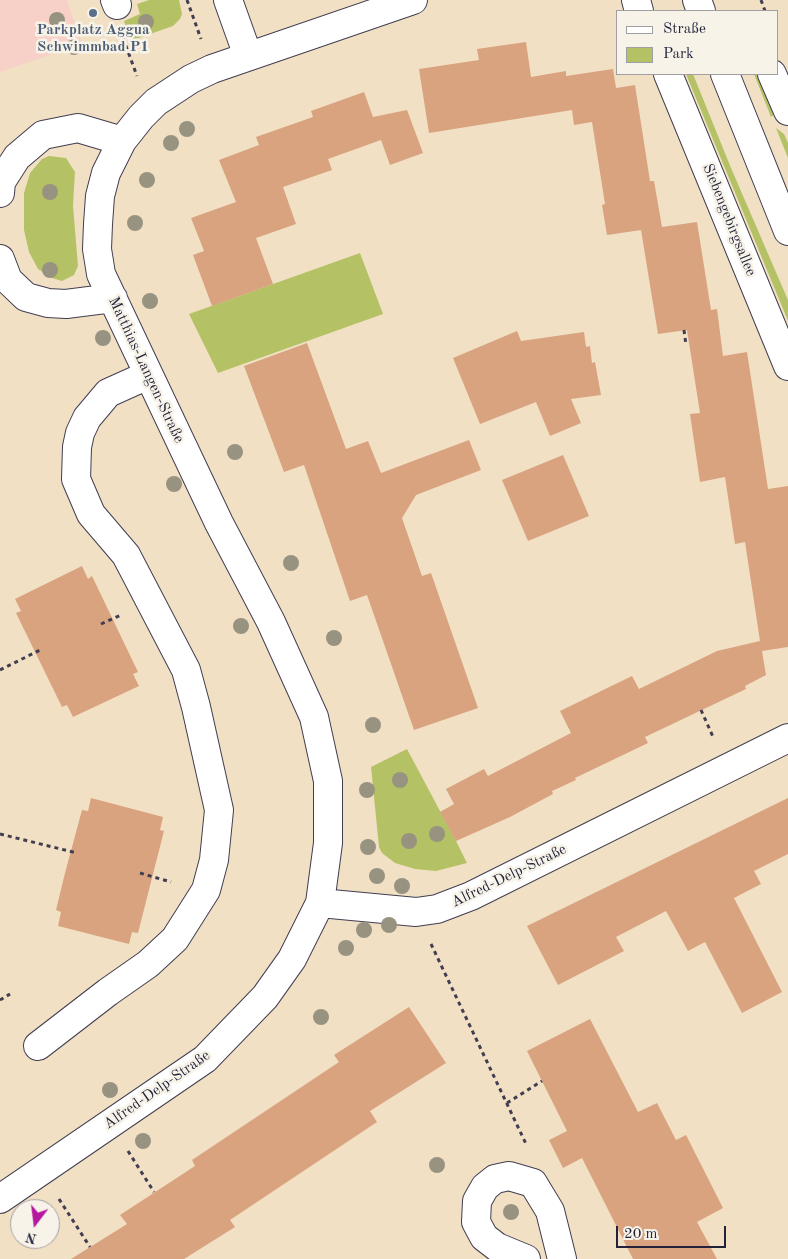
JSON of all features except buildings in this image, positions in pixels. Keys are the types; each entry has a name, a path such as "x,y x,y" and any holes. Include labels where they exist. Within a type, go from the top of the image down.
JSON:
{"street":[{"path":"228,0 248,56"},
{"name":"Matthias-Langen-Straße","path":"320,903 327,852 329,811 328,781 314,717 271,622 219,523 102,274 97,249 100,196 106,173 122,141 149,109 174,89 212,69 413,0"},
{"name":"Siebengebirgsallee","path":"668,75 788,366"},
{"path":"725,75 788,232"},
{"path":"772,75 788,111"},
{"path":"0,186 17,157 43,135 78,128 122,141"},
{"path":"0,259 8,280 26,297 48,303 66,304 113,298"},
{"path":"38,1046 148,964 175,939 206,890 214,860 219,810 186,670 126,556 91,514 76,480 77,447 87,418 108,394 148,375"},
{"name":"Alfred-Delp-Straße","path":"0,1199 205,1060 265,997 292,959 320,903 416,912 437,910 471,896 788,738"},
{"path":"526,1259 497,1248 484,1237 476,1222 476,1211 480,1194 495,1179 509,1176 533,1183 550,1211 562,1259"}],"path":[{"path":"187,0 212,69"},
{"path":"116,3 117,23 149,109"},
{"path":"684,330 686,345"},
{"path":"0,670 40,650"},
{"path":"0,834 77,853"},
{"path":"416,912 527,1144 533,1183"},
{"path":"0,1000 10,994"},
{"path":"507,1103 542,1081"},
{"path":"110,1124 154,1192"},
{"path":"40,1171 90,1247"}],"shaded area":[{"path":"0,0 67,0 82,44 0,72"}],"green space":[{"path":"149,0 179,0 182,14 180,19 173,26 130,41 124,21 140,14 137,4"},
{"path":"686,75 693,75 788,300 788,321"},
{"path":"754,75 760,75 776,113 771,117"},
{"path":"776,128 784,134 788,143 788,158"},
{"path":"49,156 66,158 75,172 73,206 78,266 74,275 62,281 52,278 38,269 29,252 24,230 24,193 30,173 42,159"},
{"path":"360,253 383,314 218,373 189,314"},
{"path":"407,749 467,863 436,871 415,869 395,863 382,853 379,847 371,767"}],"place":[{"name":"Parkplatz Aggua Schwimmbad P1","path":"93,13"}]}
